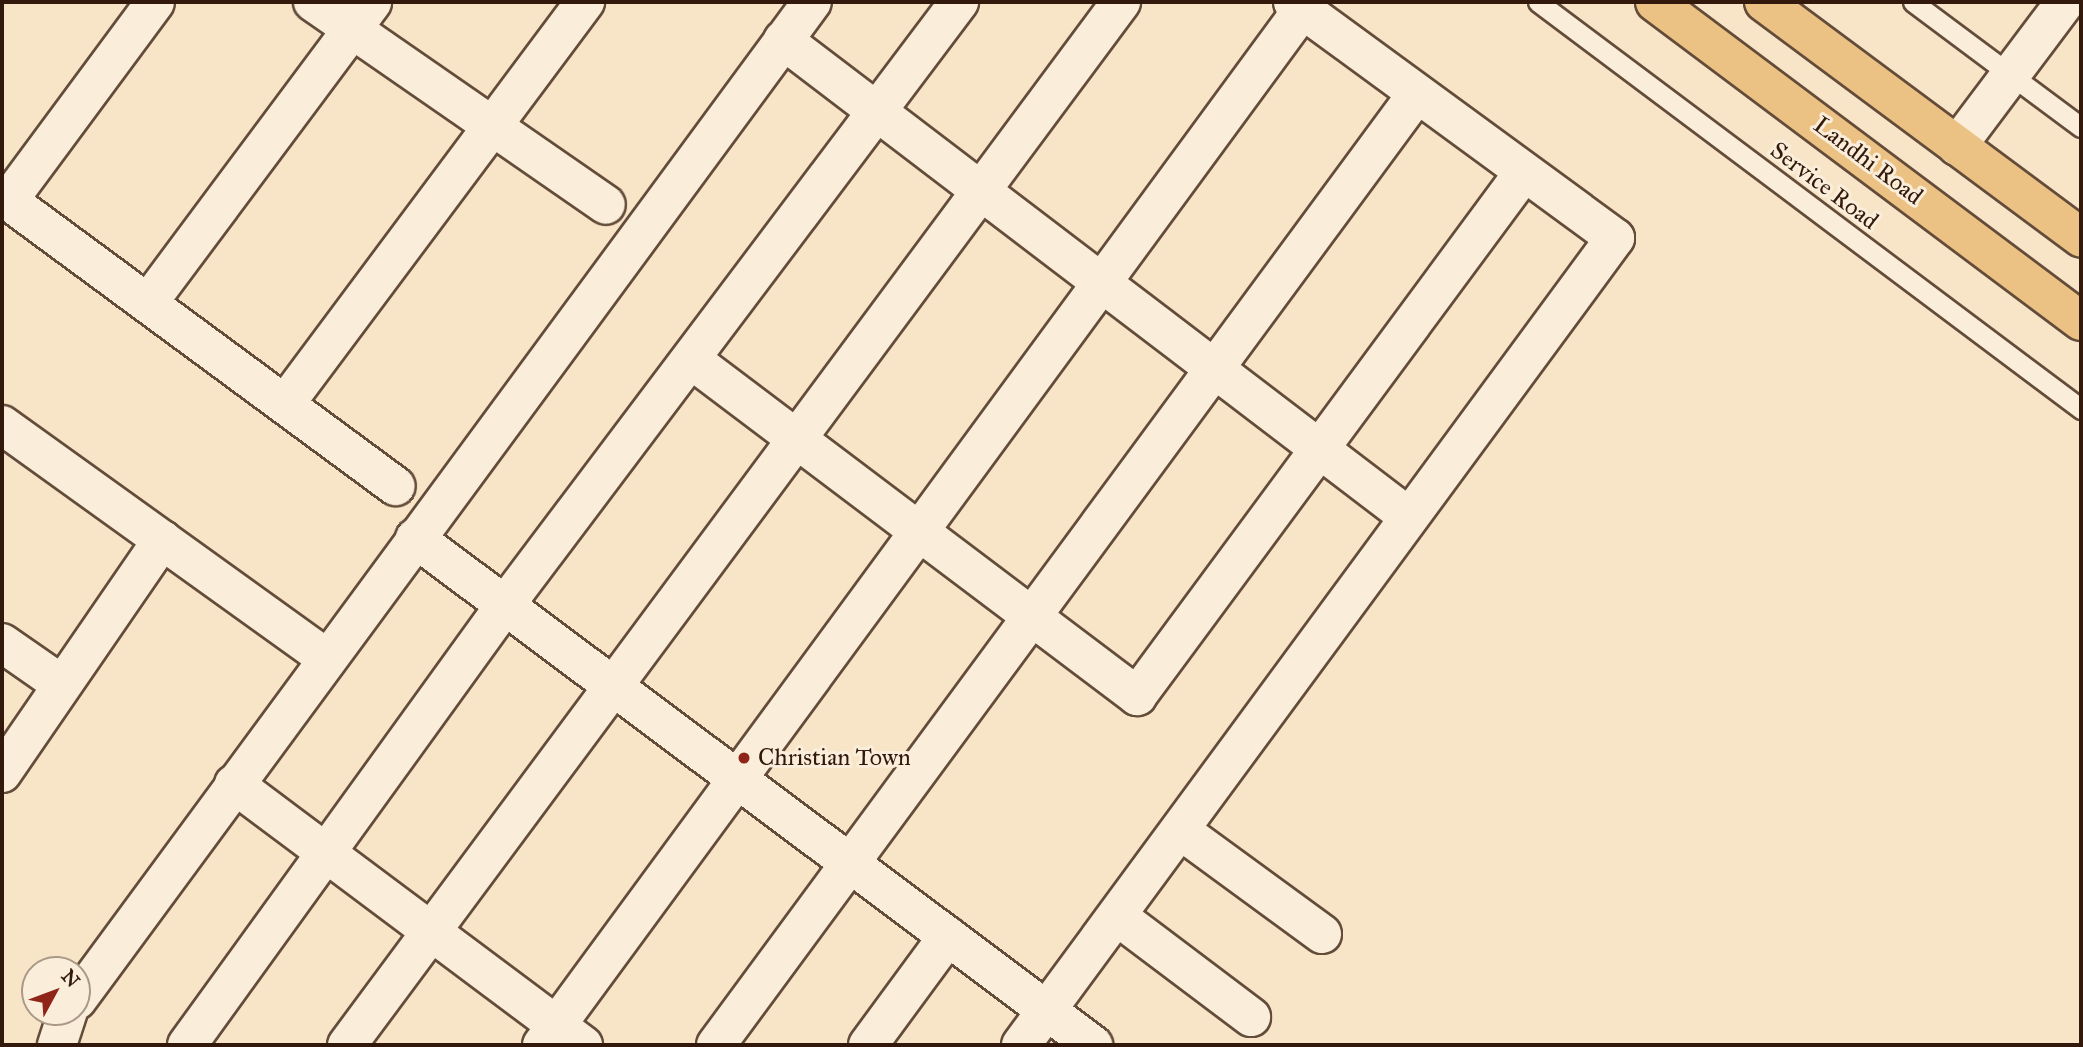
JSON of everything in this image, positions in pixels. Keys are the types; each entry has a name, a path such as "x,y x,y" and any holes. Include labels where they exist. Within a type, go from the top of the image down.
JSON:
{"main road":[{"name":"Landhi Road","path":"1655,2 2081,321"},
{"path":"1764,2 2081,237"}],"street":[{"path":"155,2 5,199 396,486"},
{"path":"313,2 362,16 494,128 606,205"},
{"path":"285,404 494,128 585,2"},
{"path":"91,981 812,2"},
{"path":"187,1045 505,605 879,113 959,2"},
{"path":"347,1045 1121,2"},
{"path":"1958,146 2064,2"},
{"path":"234,784 430,930 561,1039 738,779 1102,282 1301,4 1615,238 1021,1045"},
{"path":"148,303 362,16"},
{"path":"783,40 1409,517"},
{"path":"716,1045 1417,93"},
{"path":"692,360 1137,696 1524,172"},
{"path":"2,425 326,659"},
{"path":"415,538 1093,1045"},
{"path":"2,774 162,540"},
{"path":"2,643 61,684"},
{"path":"1180,830 1322,934"},
{"path":"1117,916 1251,1017"},
{"path":"868,1045 948,936"},
{"path":"57,1045 63,1026"}],"lane":[{"name":"Service Road","path":"1538,2 2081,409"},
{"path":"1913,2 2081,127"}],"place":[{"name":"Christian Town","path":"744,758"}]}
